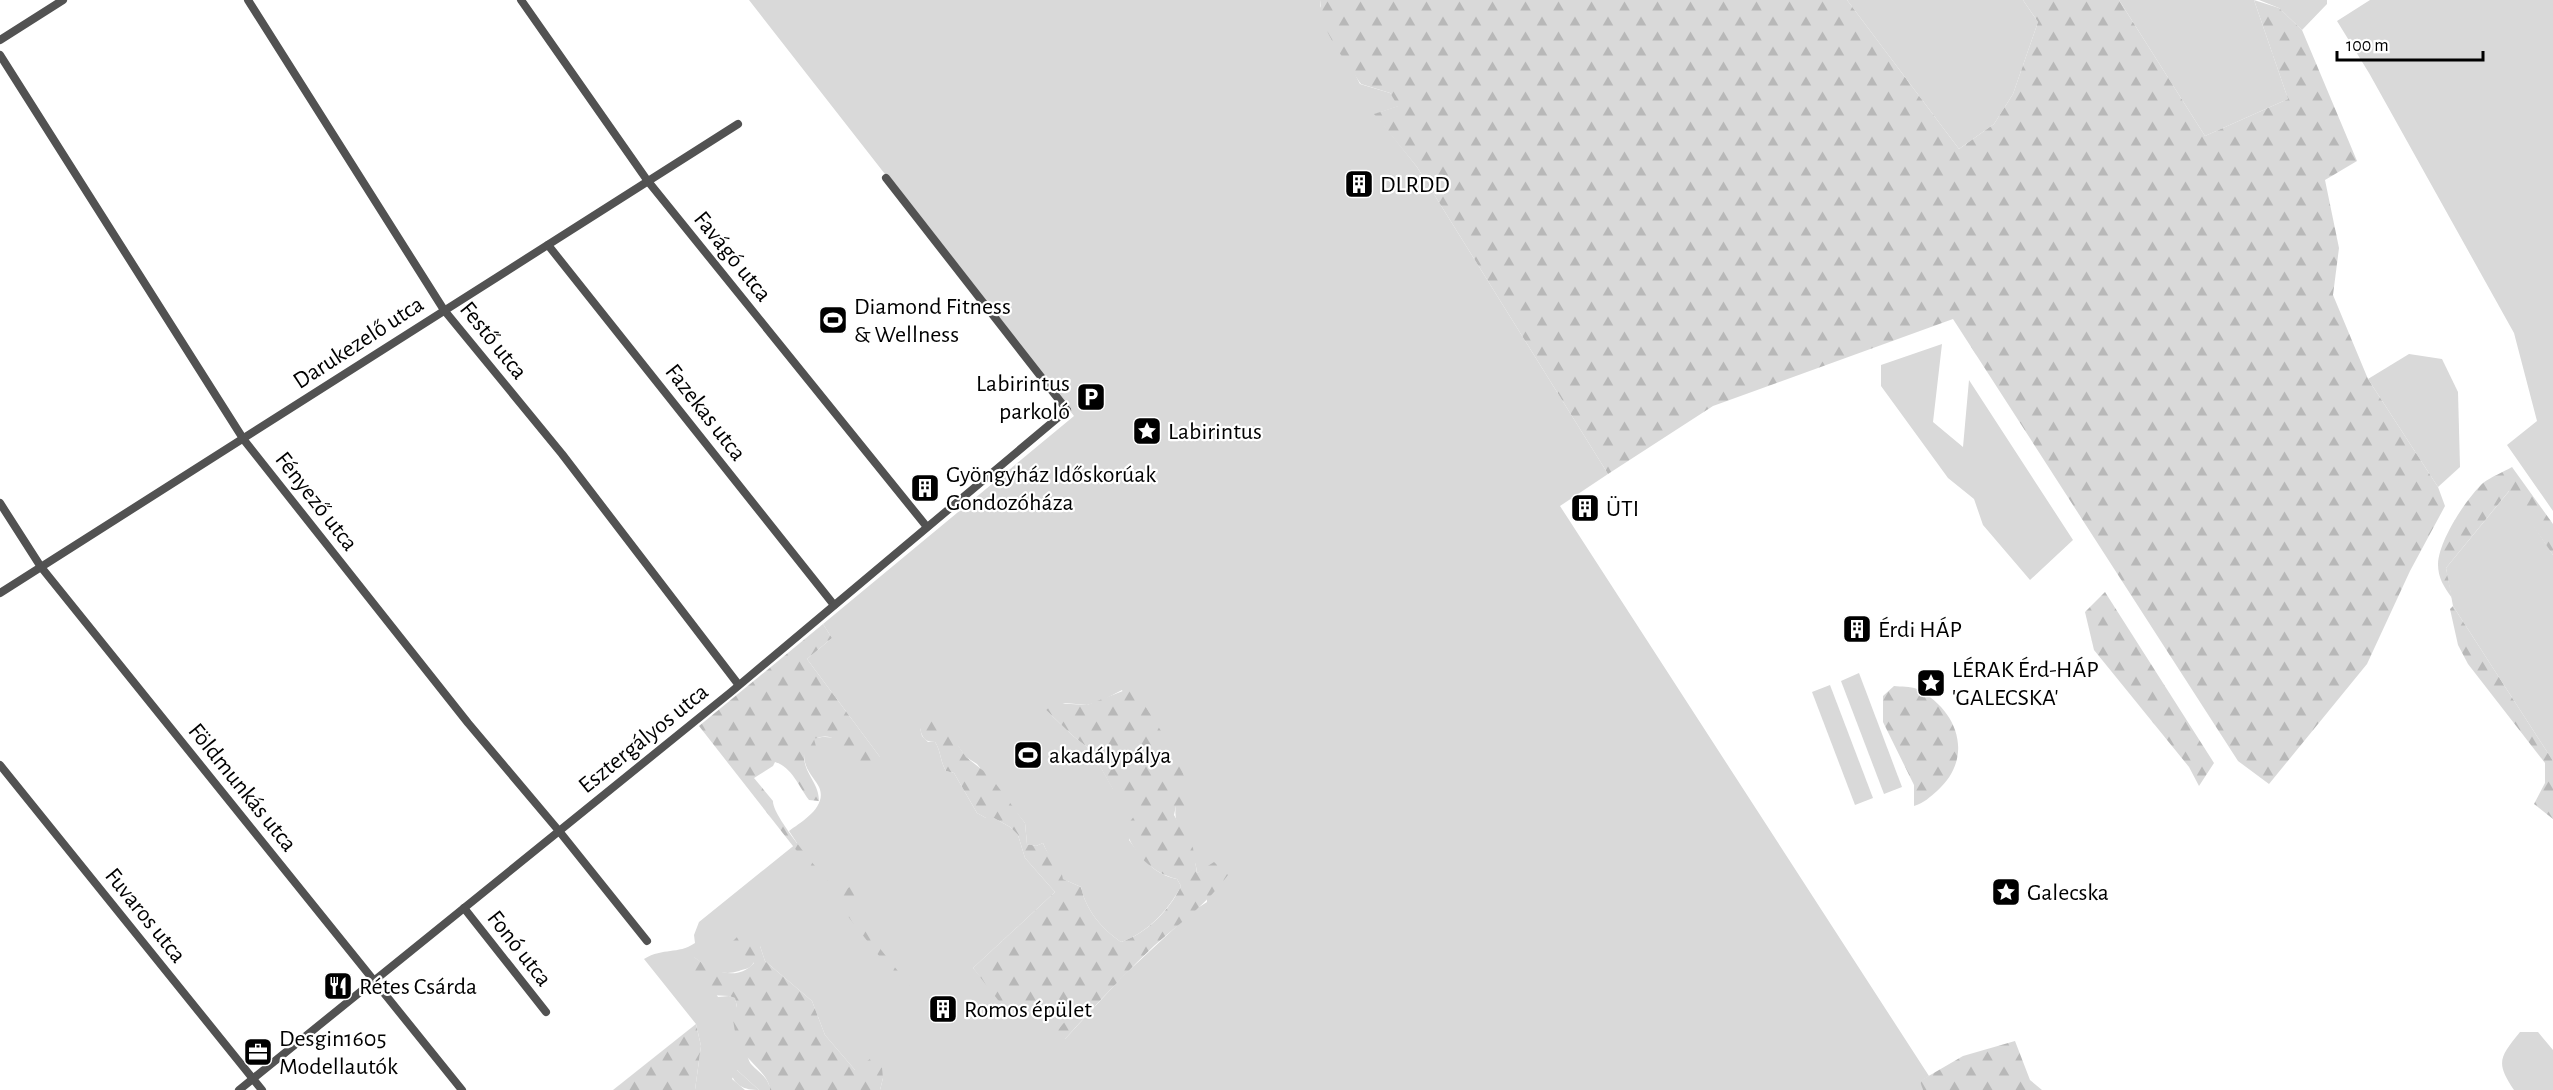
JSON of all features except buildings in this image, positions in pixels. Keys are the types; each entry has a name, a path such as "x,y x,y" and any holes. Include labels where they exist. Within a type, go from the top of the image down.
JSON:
{"street":[{"path":"0,40 63,0"},
{"name":"Festő utca","path":"248,0 444,310 562,454 738,684"},
{"name":"Favágó utca","path":"521,0 647,180 927,527"},
{"name":"Fényező utca","path":"0,55 244,440 468,723 647,941"},
{"name":"Darukezelő utca","path":"0,593 738,124"},
{"name":"Esztergályos utca","path":"239,1090 738,684 1067,410 886,178"},
{"name":"Fazekas utca","path":"548,245 834,604"},
{"name":"Földmunkás utca","path":"0,503 42,567 462,1090"},
{"name":"Fuvaros utca","path":"0,765 262,1090"},
{"name":"Fonó utca","path":"464,908 546,1012"}],"green space":[{"path":"749,0 1321,0 1320,6 1360,84 1390,93 1399,106 1375,114 1417,167 1608,474 1560,506 1929,1076 1921,1081 1923,1090 880,1090 883,1078 855,1070 825,1035 812,1001 765,961 760,946 751,966 732,973 715,970 694,957 718,997 735,998 749,1060 766,1078 770,1090 759,1090 737,1070 732,1079 745,1090 695,1090 701,1046 696,1024 644,959 658,953 682,949 695,943 694,935 699,922 797,843 789,831 812,813 820,801 819,787 804,759 804,753 815,760 814,739 830,737 839,739 880,757 807,659 832,638 823,624 1074,416","holes":["1122,690 1176,806 1177,823 1193,856 1197,873 1205,869 1207,902 1193,911 1123,976 1065,1039 1068,1018 1009,1010 973,968 1055,892 1025,858 1018,835 1010,827 994,818 986,818 977,813 954,773 946,771 935,742 928,742 922,736 920,728 958,746 966,757 977,764 1025,823 1027,844 1036,846 1043,843 1063,879 1081,887 1095,918 1121,942 1140,933 1156,920 1170,904 1181,886 1177,879 1149,865 1129,840 1136,815 1113,789 1091,750 1046,710 1065,703 1087,705 1101,701"]},
{"path":"1321,0 1847,0 1959,149 1994,124 2013,94 2038,22 2023,0 2119,0 2205,136 2288,99 2254,0 2279,8 2302,30 2357,161 2325,180 2339,248 2333,295 2368,379 2438,487 2445,506 2410,571 2367,664 2269,784 2238,761 1953,319 1713,406 1608,474 1417,167 1374,114 1398,106 1390,93 1361,84 1328,32 1323,21"},
{"path":"1847,0 2023,0 2038,22 2013,94 1994,124 1959,149"},
{"path":"2119,0 2254,0 2288,99 2205,136"},
{"path":"2259,0 2327,0 2327,4 2302,30 2279,8"},
{"path":"2370,0 2553,0 2553,511 2507,445 2537,421 2514,333 2369,73 2337,21"},
{"path":"1942,344 1933,422 1963,447 1969,380 2073,540 2030,580 1983,525 1974,499 1948,478 1881,386 1881,365"},
{"path":"2409,354 2442,359 2458,392 2460,467 2438,487 2368,379"},
{"path":"2512,467 2553,524 2553,555 2509,491 2446,568 2452,598 2442,582 2438,569 2440,554 2448,532 2469,499 2483,483"},
{"path":"2510,490 2553,555 2553,761 2453,606 2446,568"},
{"path":"2105,592 2214,763 2199,786 2189,767 2094,650 2085,612"},
{"path":"2453,606 2553,761 2553,819 2534,804 2545,783 2545,763 2468,664 2458,645 2450,609"},
{"path":"823,624 832,638 807,659 880,757 875,763 862,762 829,737 814,739 818,754 815,761 804,754 804,761 817,788 819,801 809,800 791,773 775,762 773,766 754,778 773,801 775,809 790,834 839,894 851,886 857,895 850,901 883,942 878,946 913,990 908,993 699,726"},
{"path":"1859,673 1902,787 1884,794 1841,681"},
{"path":"1830,685 1873,798 1855,805 1812,692"},
{"path":"1894,686 1914,688 1931,698 1943,709 1957,735 1956,764 1949,778 1929,798 1914,806 1914,785 1883,722 1883,696"},
{"path":"1133,687 1168,742 1182,771 1191,802 1184,808 1176,806 1174,815 1193,848 1197,873 1214,862 1228,875 1203,903 1132,968 1065,1039 1057,1042 1051,1038 1068,1018 1009,1010 998,1000 973,968 1055,892 1025,858 1018,835 1010,827 994,818 986,818 977,813 954,773 946,771 935,742 924,739 920,728 930,717 942,722 966,757 990,776 1025,823 1027,844 1036,846 1043,843 1060,869 1063,879 1081,887 1095,918 1121,942 1140,933 1156,920 1170,904 1181,886 1177,879 1151,867 1138,854 1125,828 1135,815 1117,797 1091,750 1046,710 1055,703 1087,705"},
{"path":"738,936 760,946 765,961 812,1001 825,1035 855,1070 870,1059 882,1068 883,1078 880,1090 770,1090 762,1072 738,1044 732,1015 737,1007 735,998 710,995 687,965 694,957 724,972 732,973 747,969 754,963 731,943"},
{"path":"696,1024 701,1046 695,1090 613,1090"},
{"path":"2520,1032 2538,1032 2553,1050 2553,1090 2514,1090 2504,1073 2502,1060 2504,1054"},
{"path":"2015,1041 2030,1080 2042,1090 1923,1090 1920,1081 1963,1056"},
{"path":"730,1070 737,1070 759,1090 740,1086 734,1080"}],"place":[{"name":"DLRDD","path":"1359,184"},
{"name":"Diamond Fitness & Wellness","path":"833,320"},
{"name":"Labirintus parkoló","path":"1091,397"},
{"name":"Labirintus","path":"1147,431"},
{"name":"Gyöngyház Időskorúak Gondozóháza","path":"925,488"},
{"name":"ÜTI","path":"1585,508"},
{"name":"Érdi HÁP","path":"1857,629"},
{"name":"LÉRAK Érd-HÁP 'GALECSKA'","path":"1931,683"},
{"name":"akadálypálya","path":"1028,755"},
{"name":"Galecska","path":"2006,892"},
{"name":"Rétes Csárda","path":"338,986"},
{"name":"Romos épület","path":"943,1009"},
{"name":"Desgin1605 Modellautók","path":"258,1052"}]}
